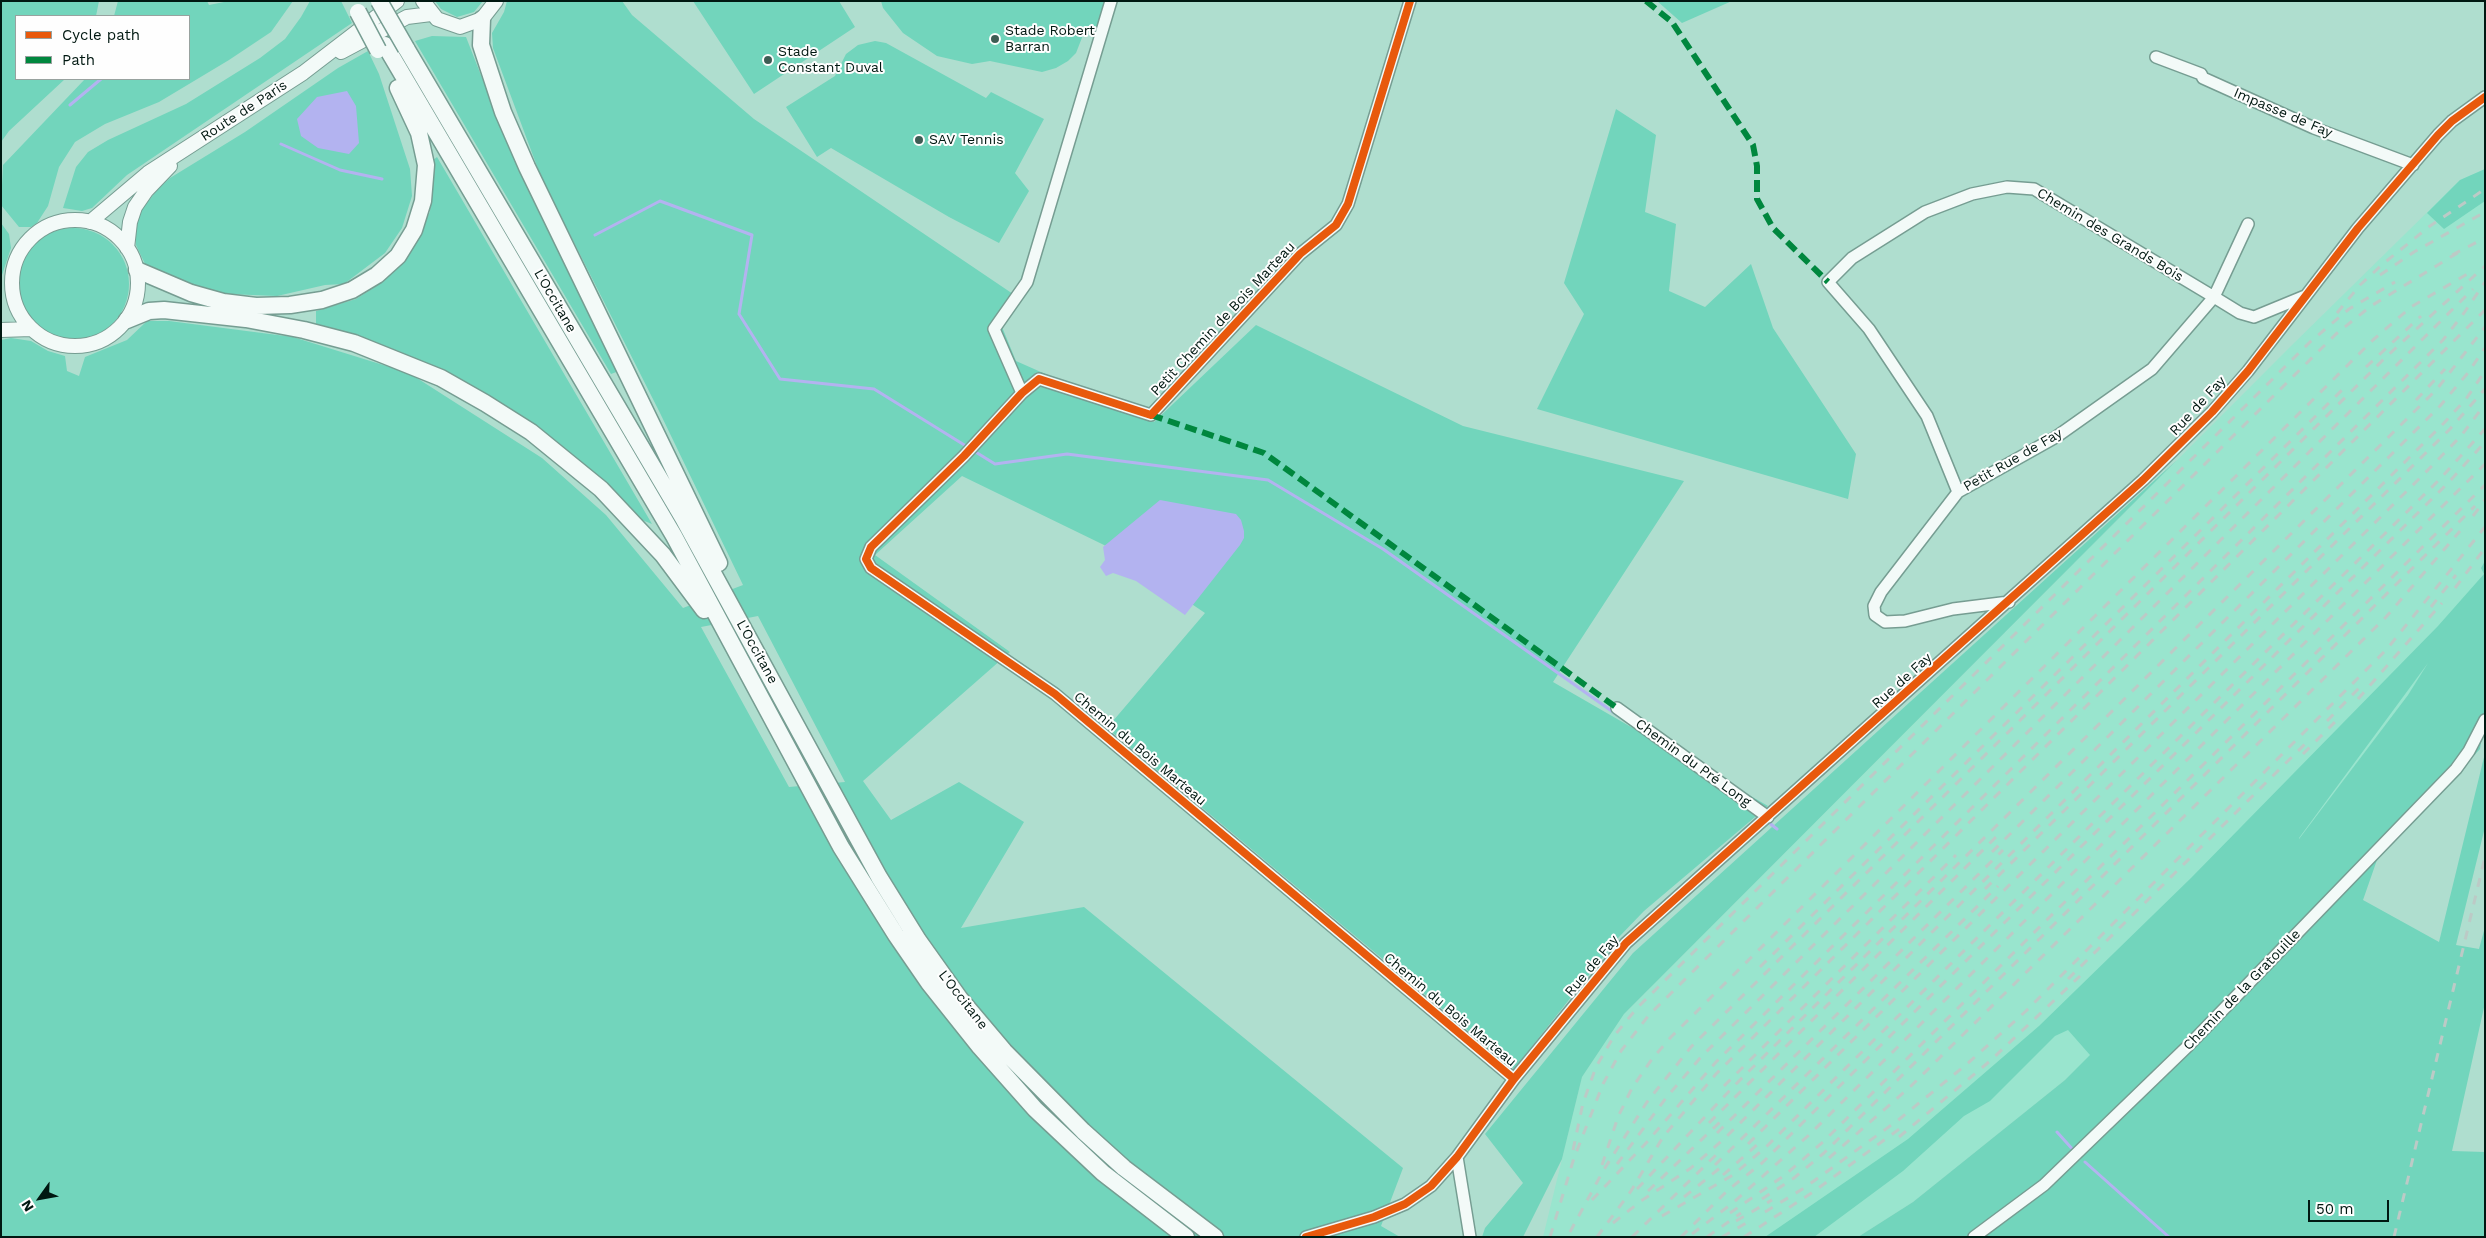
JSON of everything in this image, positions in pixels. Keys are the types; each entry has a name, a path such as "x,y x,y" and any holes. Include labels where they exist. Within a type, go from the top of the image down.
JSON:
{"highway":[{"name":"L'Occitane","path":"379,1 683,518 879,877 918,940 960,999 1004,1051 1082,1131 1124,1168 1215,1237"},
{"name":"L'Occitane","path":"358,6 674,536 855,871 929,983 980,1047 1035,1109 1103,1172 1186,1237"},
{"path":"482,19 481,45 503,112 527,168 729,583 737,616"},
{"path":"137,270 161,282 223,302 256,306 290,305 322,300 352,290 377,275 398,256 414,230 423,201 426,165 419,133 382,48"},
{"path":"127,320 149,311 164,310 246,319 304,330 354,344 401,361 441,378 486,403 531,432 565,458 628,516 663,555 742,663"}],"main road":[{"path":"302,73 397,1"},
{"path":"423,1 431,14 452,26 468,26 482,19 496,1"},
{"path":"302,73 407,17 431,14"},
{"name":"Route de Paris","path":"186,149 302,73"},
{"path":"127,248 130,222 135,207 146,191 186,149"},
{"path":"90,222 148,173 186,149"},
{"path":"64,221 90,222 108,230 127,248 137,270 137,296 127,320 107,338 80,347 55,344 31,329 6,292 17,257 25,244 50,225 64,221"},
{"path":"1,330 31,329"}],"street":[{"path":"1022,392 994,330 1026,282 1111,1"},
{"name":"Petit Chemin de Bois Marteau","path":"979,440 1022,392 1039,379 1151,415 1300,254 1336,225 1348,204 1410,1"},
{"name":"Impasse de Fay","path":"2156,57 2201,74 2203,78 2314,128 2413,165"},
{"name":"Rue de Fay","path":"1306,1237 1374,1217 1405,1204 1431,1186 1457,1157 1514,1079 1626,944 2110,512 2212,412 2248,371 2358,228 2452,121 2485,97"},
{"name":"Chemin des Grands Bois","path":"1958,492 1927,416 1869,329 1828,282 1852,258 1925,212 1972,194 2007,187 2034,189 2214,297"},
{"name":"Petit Rue de Fay","path":"2009,602 1954,609 1905,621 1885,622 1875,615 1874,606 1881,592 1958,492 2056,437 2152,369 2214,297 2248,224"},
{"path":"2214,297 2240,313 2254,317 2305,296"},
{"name":"Chemin du Bois Marteau","path":"979,440 871,547 867,554 868,564 1054,694 1514,1079"},
{"name":"Chemin du Pré Long","path":"1618,708 1768,817"},
{"name":"Chemin de la Gratouille","path":"1974,1237 2044,1185 2189,1045 2456,769 2469,751 2485,720"},
{"path":"1457,1157 1470,1237"}],"shaded area":[{"path":"1,1 99,1 96,15 15,15 15,80 64,80 9,131 1,142"},
{"path":"118,1 207,1 209,5 229,1 293,1 271,32 229,60 159,102 105,124 75,142 59,167 48,206 37,223 31,227 19,227 1,205 3,165 84,80 190,80 190,15 114,15"},
{"path":"310,1 341,1 352,23 127,175 92,208 82,211 63,208 76,167 88,152 108,140 186,104 260,58 285,39"},
{"path":"435,1 483,1 474,12 457,17 441,9"},
{"path":"507,1 622,1 632,15 754,119 1013,294 1002,327 1016,361 1154,422 1256,325 1463,426 1684,481 1553,682 1768,806 1644,911 1618,938 1514,1069 1107,728 1205,613 1104,545 962,476 875,555 1010,652 863,781 891,820 959,782 1024,822 961,928 1084,907 1403,1168 1381,1226 1400,1237 1,1237 1,340 11,338 31,341 48,351 65,356 67,371 79,376 85,357 127,340 147,321 169,321 293,337 409,373 542,458 606,515 683,608 743,585 660,413 541,177 493,48 492,33 504,12","holes":["758,616 845,782 789,787 701,627"]},
{"name":"Stade Constant Duval","path":"693,1 839,1 855,27 754,94"},
{"name":"Stade Robert Barran","path":"881,1 1106,1 1096,33 1085,30 1076,53 1068,61 1056,68 1042,72 990,61 972,64 937,56 903,33 883,8"},
{"path":"1657,1 1732,1 1682,23"},
{"path":"432,36 466,37 504,134 619,371 611,374 415,41"},
{"name":"SAV Tennis","path":"875,41 886,43 986,98 991,92 1044,119 1015,173 1029,191 999,243 949,217 831,148 817,157 786,107 835,76 846,54 858,45"},
{"path":"368,51 379,74 410,169 412,196 402,228 385,253 344,284 325,285 277,296 228,294 194,287 145,264 136,245 136,229 141,210 158,189 170,178 245,132 338,68"},
{"path":"1616,109 1656,135 1645,212 1676,224 1669,291 1705,307 1751,264 1773,328 1856,454 1848,499 1537,409 1584,314 1564,283"},
{"path":"437,157 652,524 642,520 541,433 479,393 401,352 316,324 316,311 356,299 378,285 400,266 430,212 432,161"},
{"path":"2485,169 2485,582 2408,695 2258,894 2065,1080 1913,1202 1858,1237 1543,1237 1582,1077 1624,1014 2289,348 2460,180"},
{"path":"2485,169 2485,201 2444,229 2427,213 2460,180"},
{"path":"1,223 9,234 11,248 1,278"},
{"path":"73,228 84,229 94,233 112,245 124,263 128,273 128,295 124,305 112,323 94,335 84,339 73,340 62,339 52,335 34,323 22,305 18,295 17,284 18,273 22,263 34,245 52,233 62,229"},
{"path":"2177,460 1624,1014 1582,1077 1562,1159 1523,1237 1482,1237 1485,1228 1523,1183 1485,1134 1633,953"},
{"path":"2485,561 2485,716 2480,749 2378,857 2363,900 2439,942 2485,753 2485,827 2456,945 2479,949 2485,927 2485,1003 2452,1151 2485,1152 2485,1237 1858,1237 1913,1202 2065,1080 2090,1055 2068,1030 2055,1036 1990,1101 1964,1116 1903,1171 1814,1237 1765,1237 1908,1139 2039,1026 2191,878 2438,626 2484,574 2481,568","holes":["2428,663 2408,695 2299,839"]}],"water":[{"path":"347,91 356,106 359,143 349,154 318,148 301,136 297,119 317,97"},
{"path":"1160,500 1236,514 1241,520 1244,531 1244,538 1240,545 1185,615 1136,581 1113,573 1106,576 1100,567 1105,560 1103,547"}],"waterway":[{"path":"70,105 100,80"},
{"path":"281,144 340,170 382,179"},
{"path":"595,235 660,201 752,235 739,314 780,379 874,389 995,464 1067,454 1268,480 1383,549 1620,717"},
{"path":"1768,822 1777,829"},
{"path":"2057,1132 2075,1152"},
{"path":"2085,1162 2169,1237"}],"railway":[{"path":"2337,313 2360,285 2384,263 2430,226 2485,189"},
{"path":"2380,275 2414,252 2485,212"},
{"path":"2452,255 2485,238"},
{"path":"1550,1237 1574,1158 1603,1084 1621,1051 1649,1015 2336,334 2371,306 2459,252"},
{"path":"1570,1232 1603,1171 1647,1102 1691,1047 2386,357 2485,266"},
{"path":"1602,1165 1618,1117 1632,1088 1652,1059 1671,1037 2373,340 2411,307 2474,270"},
{"path":"1573,1150 1583,1103 1596,1067 1614,1036 1637,1008 2310,342 2349,309 2395,282"},
{"path":"1592,1200 1647,1142 1716,1062 2443,340 2485,282"},
{"path":"1617,1164 1666,1098 1701,1057 2473,289"},
{"path":"1597,1237 1631,1191 1663,1137 1716,1074 2485,310"},
{"path":"2366,367 2421,316"},
{"path":"1637,1189 1734,1086 2437,389 2485,327"},
{"path":"1992,852 2440,406 2467,374 2485,348"},
{"path":"2416,400 2445,369"},
{"path":"1613,1223 1641,1201 1691,1168 1726,1137 2444,423 2466,399 2485,371"},
{"path":"1760,967 2343,389"},
{"path":"1985,889 2450,429 2485,389"},
{"path":"1748,1144 2422,476 2461,436 2485,404"},
{"path":"1662,1216 1733,1175 1765,1148 2440,479 2485,429"},
{"path":"1681,1237 1728,1190 1762,1163 2449,482 2485,442"},
{"path":"1692,1234 1734,1202 1809,1135 2485,464"},
{"path":"1730,1213 1785,1175 1824,1141 2485,485"},
{"path":"2473,516 2485,500"},
{"path":"1762,1199 1794,1178 1824,1153 2475,506"},
{"path":"1765,1212 1804,1188 1897,1121 1967,1064 2026,1011 2387,649 2485,527"},
{"path":"1829,1158 1910,1087 2386,617 2460,531"},
{"path":"2455,588 2485,548"},
{"path":"2431,607 2456,575"},
{"path":"2358,699 2442,603"},
{"path":"2327,721 2360,687"},
{"path":"2303,754 2339,718"},
{"path":"2068,979 2306,743"},
{"path":"1709,1123 1996,837"},
{"path":"1717,1133 2003,850"},
{"path":"1724,1086 1956,855"},
{"path":"2394,1237 2485,857"},
{"path":"1715,1165 1998,886"},
{"path":"1899,1137 1990,1061 2080,976"},
{"path":"1648,1191 1720,1122"},
{"path":"1744,1237 1813,1192 1902,1127"},
{"path":"1723,1175 1759,1143"},
{"path":"1632,1237 1718,1153"},
{"path":"1684,1197 1725,1164"},
{"path":"1736,1221 1772,1200"},
{"path":"1707,1237 1741,1213"},
{"path":"1722,1237 1748,1222"}],"marked path":[{"path":"1646,1 1672,22 1753,145 1757,166 1757,199 1773,228 1828,282"},
{"path":"1151,415 1264,453 1617,708"}],"cycle path":[{"path":"1410,1 1348,204 1336,225 1300,254 1151,415 1039,379 1022,393 964,456 871,547 866,559 871,568 1055,694 1514,1079"},
{"path":"1306,1237 1374,1217 1405,1204 1431,1186 1457,1157 1514,1079 1626,943 2143,480 2212,412 2248,371 2358,228 2438,135 2452,121 2485,97"}],"place":[{"name":"Stade Robert Barran","path":"995,39"},
{"name":"Stade Constant Duval","path":"768,60"},
{"name":"SAV Tennis","path":"919,140"}]}
